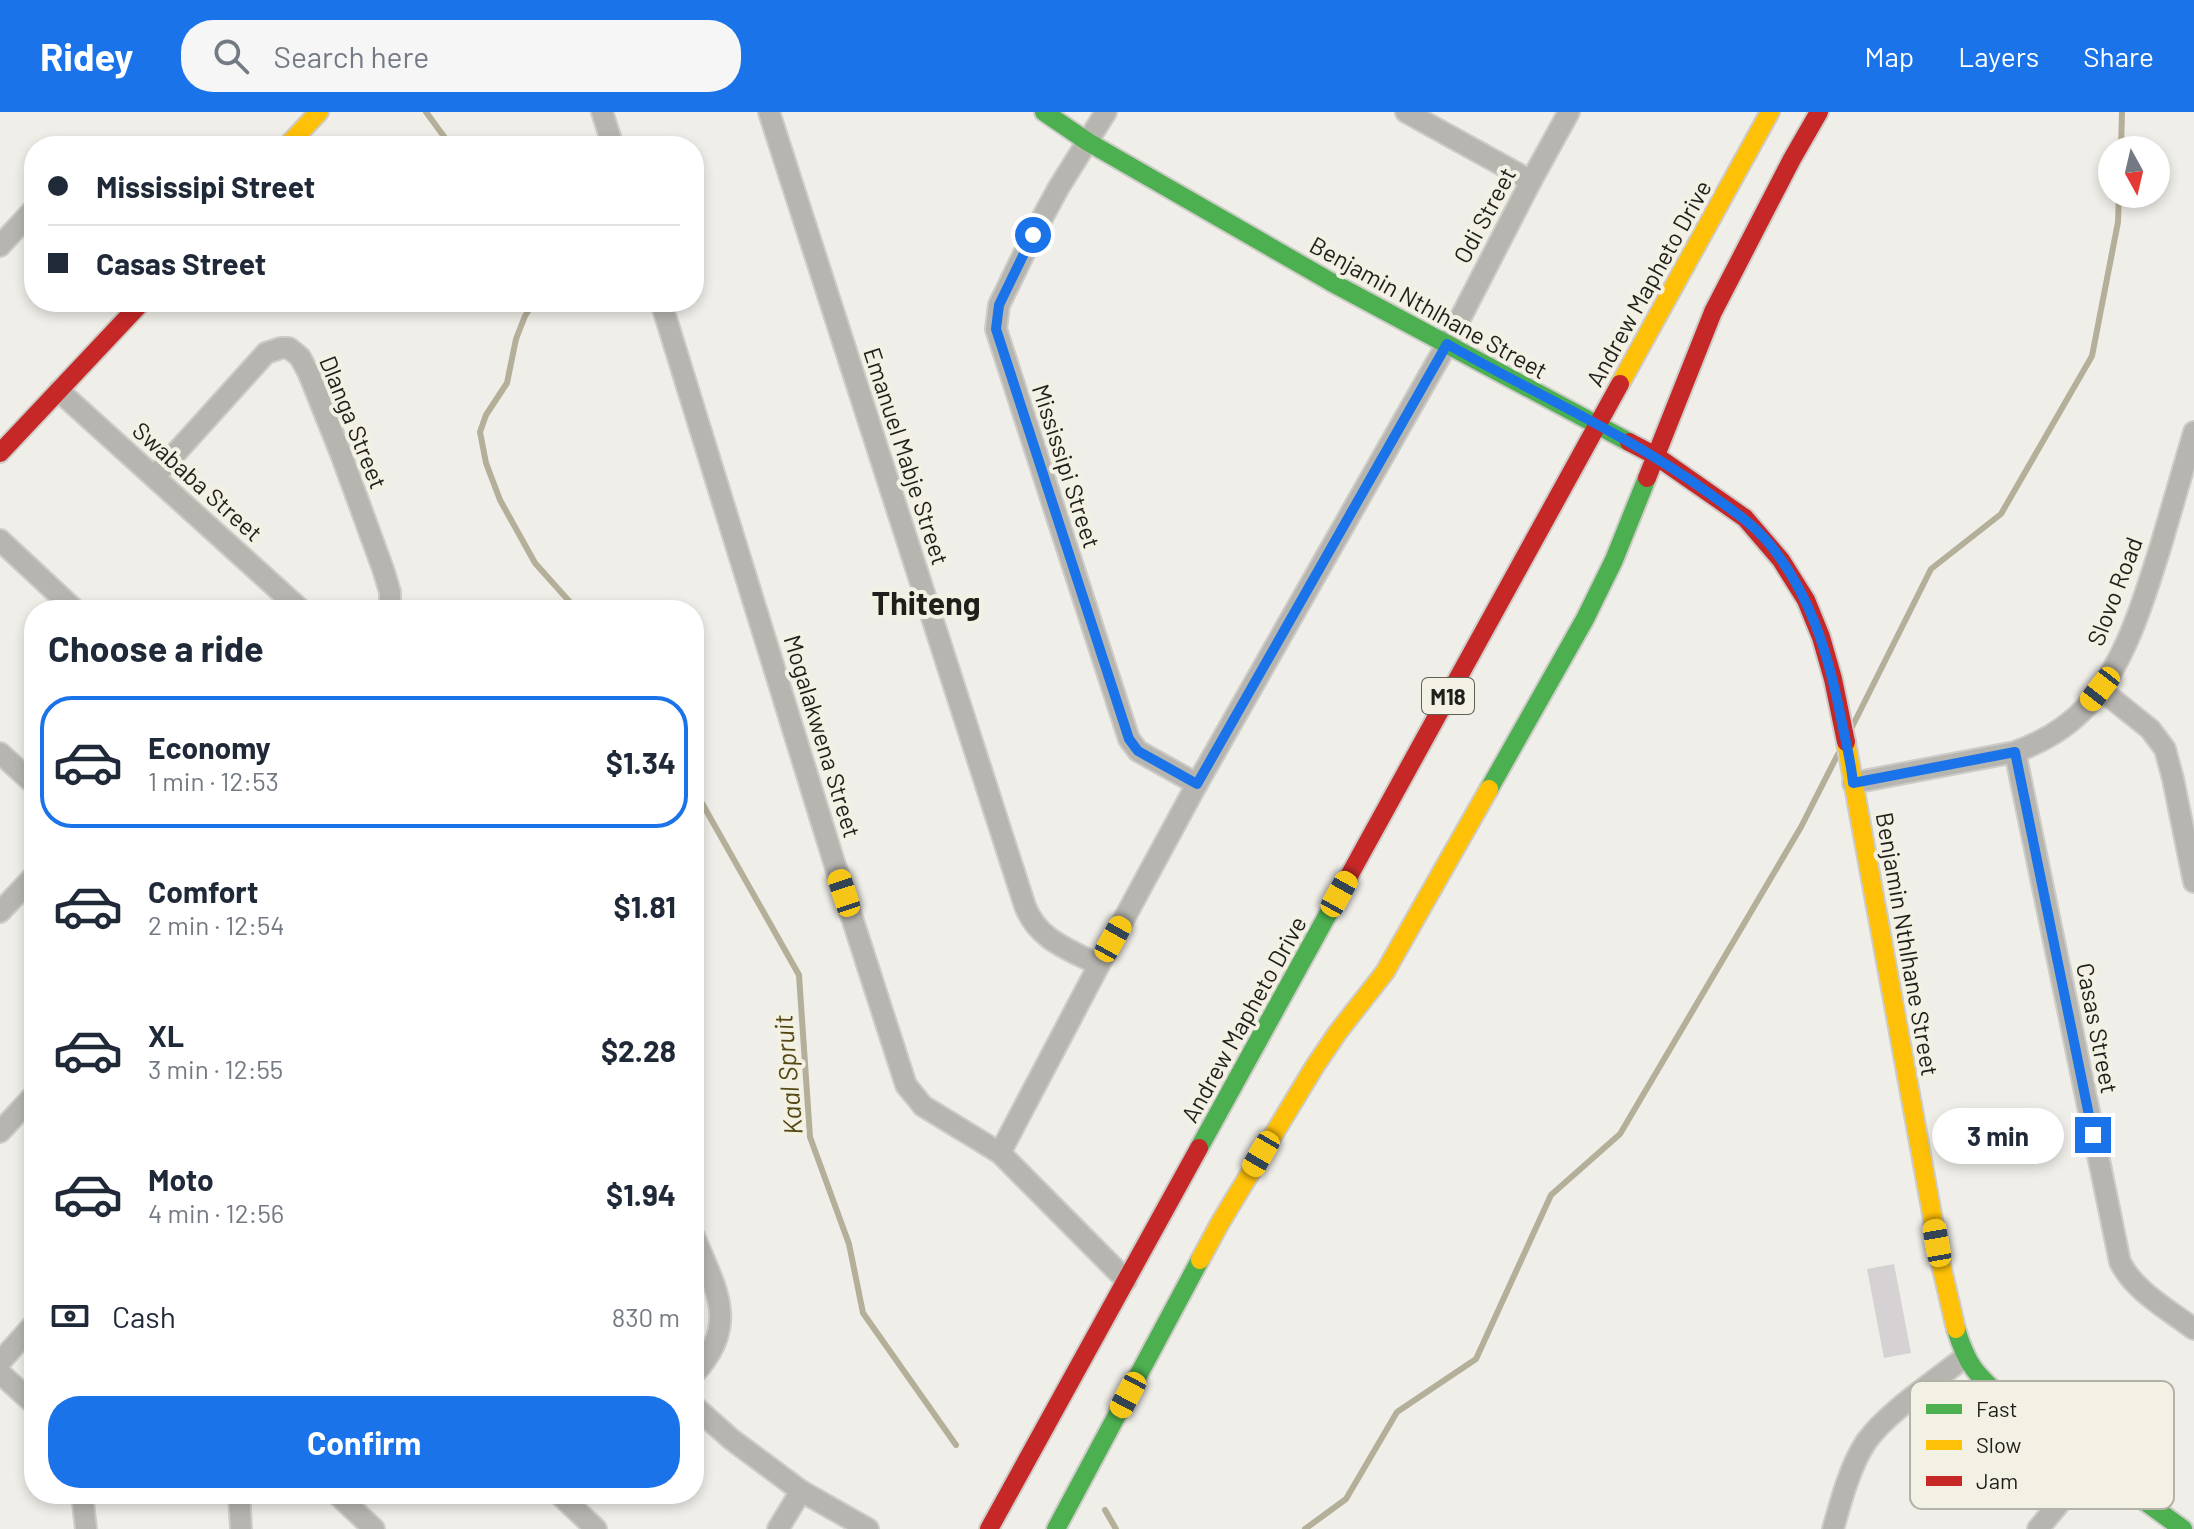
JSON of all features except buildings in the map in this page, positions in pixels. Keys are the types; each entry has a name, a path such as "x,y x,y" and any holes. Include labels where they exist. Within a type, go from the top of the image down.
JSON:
{"main road":[{"path":"296,136 319,112"},
{"name":"Benjamin Nthlhane Street","path":"1044,112 1088,142 1331,282 1656,456 1745,518 1781,560 1806,600 1833,679 1942,1269 1965,1357 1984,1381"},
{"name":"Andrew Mapheto Drive","path":"989,1529 1770,112"},
{"path":"1056,1529 1220,1223 1315,1066 1385,972 1585,619 1614,560 1713,312 1819,112"},
{"path":"1,451 133,312"},
{"name":"Benjamin Nthlhane Street","path":"2155,1509 2183,1529"}],"street":[{"path":"602,112 610,136"},
{"name":"Emanuel Mabje Street","path":"769,112 1025,906 1035,926 1048,938 1099,965"},
{"name":"Mississipi Street","path":"1106,112 1059,187 1007,286 999,305 996,329 1129,739 1138,751 1197,784"},
{"path":"1406,112 1531,181"},
{"name":"Odi Street","path":"1000,1153 1197,784 1447,344 1569,112"},
{"path":"0,246 24,220"},
{"name":"Mogalakwena Street","path":"664,312 901,1075 923,1106 1000,1153 1126,1280"},
{"name":"Dlanga Street","path":"155,476 266,353 289,348 300,357 309,374 341,454 390,592 390,600"},
{"name":"Swababa Street","path":"59,391 290,600"},
{"name":"Slovo Road","path":"1853,778 2015,752 2040,743 2087,706 2117,659 2147,587 2188,478 2194,432"},
{"path":"0,540 64,600"},
{"path":"2100,689 2150,729 2165,749 2194,882"},
{"name":"Casas Street","path":"2015,752 2120,1262 2135,1283 2194,1329"},
{"path":"0,753 24,775"},
{"path":"0,912 24,887"},
{"path":"0,1132 24,1106"},
{"path":"704,1262 722,1320 713,1350 704,1361"},
{"path":"0,1362 24,1335"},
{"path":"1935,1381 1965,1357"},
{"path":"0,1373 24,1395"},
{"path":"1833,1529 1866,1443 1910,1401"},
{"path":"704,1415 801,1491 868,1529"},
{"path":"778,1529 801,1491"},
{"path":"83,1504 86,1529"},
{"path":"240,1504 241,1529"},
{"path":"348,1504 374,1529"},
{"path":"570,1504 596,1529"},
{"path":"2038,1529 2055,1509"}],"waterway":[{"name":"Kaal Spruit","path":"426,112 444,136"},
{"path":"2121,136 2122,112"},
{"path":"1852,727 1931,569 2001,514 2092,356 2118,208"},
{"name":"Kaal Spruit","path":"528,312 516,339 507,383 486,415 480,432 486,463 500,500 535,563 568,600"},
{"path":"1305,1529 1346,1499 1397,1412 1476,1359 1551,1195 1620,1134 1801,827 1838,754"},
{"name":"Kaal Spruit","path":"704,807 799,975 810,1137 849,1244 863,1313 956,1445"},
{"name":"Kaal Spruit","path":"1105,1510 1116,1529"}],"traffic: fast":[{"path":"1044,112 1088,142 1331,282 1629,442"},
{"path":"1489,789 1585,619 1614,560 1647,478"},
{"path":"1199,1148 1344,885"},
{"path":"1056,1529 1200,1260"},
{"path":"1956,1329 1973,1368 1984,1381"},
{"path":"2155,1509 2183,1529"}],"traffic: slow":[{"path":"296,136 319,112"},
{"path":"1620,384 1770,112"},
{"path":"1846,742 1942,1269 1956,1329"},
{"path":"1200,1260 1315,1066 1385,972 1489,789"}],"traffic: jam":[{"path":"1647,478 1713,312 1819,112"},
{"path":"0,453 133,312"},
{"path":"1344,885 1620,384"},
{"path":"1629,442 1656,456 1745,518 1781,560 1806,600 1821,637 1846,742"},
{"path":"989,1529 1199,1148"}],"district":[{"name":"Thiteng","path":"926,602"}],"route":[{"path":"1033,235 999,305 996,329 1129,739 1138,751 1197,784 1447,344 1656,456 1745,518 1765,539 1806,600 1821,637 1833,679 1853,783 2015,752 2093,1135"}]}
